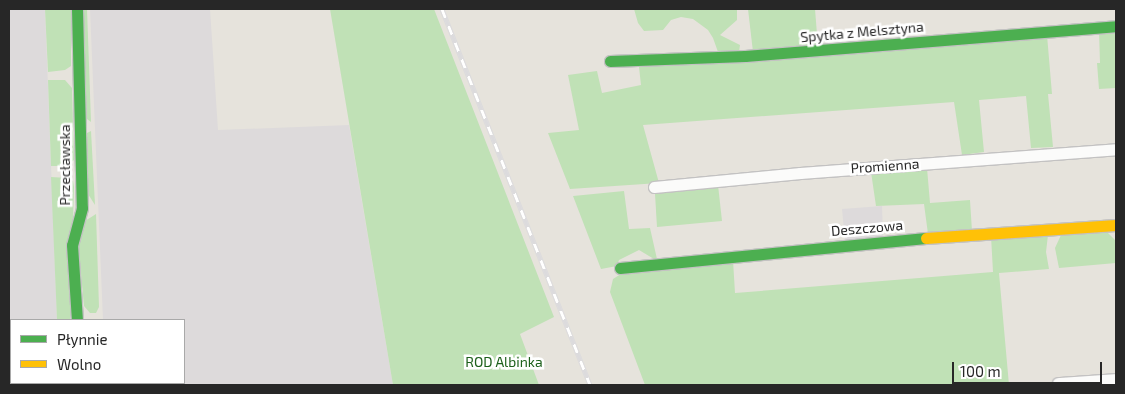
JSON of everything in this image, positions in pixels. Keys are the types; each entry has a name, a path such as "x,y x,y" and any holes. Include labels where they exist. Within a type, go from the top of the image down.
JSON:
{"street":[{"name":"Przecławska","path":"76,9 82,184 82,208 72,245 77,319"},
{"name":"Spytka z Melsztyna","path":"610,61 671,57 745,56 1116,26"},
{"name":"Promienna","path":"654,187 800,173 1116,149"},
{"name":"Deszczowa","path":"620,268 903,239 1116,225"},
{"path":"1058,383 1116,378"}],"shaded area":[{"path":"9,9 45,9 57,319 10,319 10,384 60,385 9,385"},
{"path":"90,9 210,9 218,130 349,125 393,385 112,385 185,384 185,319 103,319"},
{"path":"882,206 883,236 845,241 842,209"}],"green space":[{"path":"45,9 71,9 71,66 65,70 48,72"},
{"path":"82,9 87,9 91,122 87,119"},
{"name":"ROD Albinka","path":"330,9 434,9 554,317 520,334 539,385 393,385"},
{"path":"634,9 737,9 737,20 720,35 740,45 739,52 718,52 708,30 693,19 681,17 671,20 663,30 644,31 638,23"},
{"path":"748,9 815,9 818,47 753,52"},
{"path":"1116,29 1116,88 1099,89 1097,63 1100,63 1099,30"},
{"path":"1047,35 1052,94 1048,94 1053,147 1031,148 1026,96 979,100 984,152 962,155 954,102 643,125 659,183 570,189 548,133 579,130 568,75 597,71 602,93 641,85 639,67"},
{"path":"48,80 65,80 72,88 74,160 66,166 51,166"},
{"path":"91,131 95,205 88,194 87,133"},
{"path":"927,168 930,203 970,200 972,231 928,234 924,204 876,206 871,172"},
{"path":"51,177 68,178 73,181 74,187 70,319 57,319"},
{"path":"718,185 722,221 657,227 655,194 675,189"},
{"path":"624,191 629,229 650,228 657,259 639,250 619,260 617,266 601,269 573,196"},
{"path":"96,214 99,307 96,313 90,313 84,306 78,242 85,221"},
{"path":"1105,230 1116,241 1116,263 1059,268 1055,248 1061,235"},
{"path":"1048,235 1046,252 1049,269 999,273 1009,385 645,385 610,292 613,279 624,272 733,260 735,293 993,272 991,236"}],"railway":[{"path":"442,9 590,385"}],"traffic: fast":[{"path":"77,9 82,208 72,245 77,319"},
{"path":"610,61 745,56 1116,26"},
{"path":"620,268 926,238"}],"traffic: slow":[{"path":"926,238 1116,225"}]}
